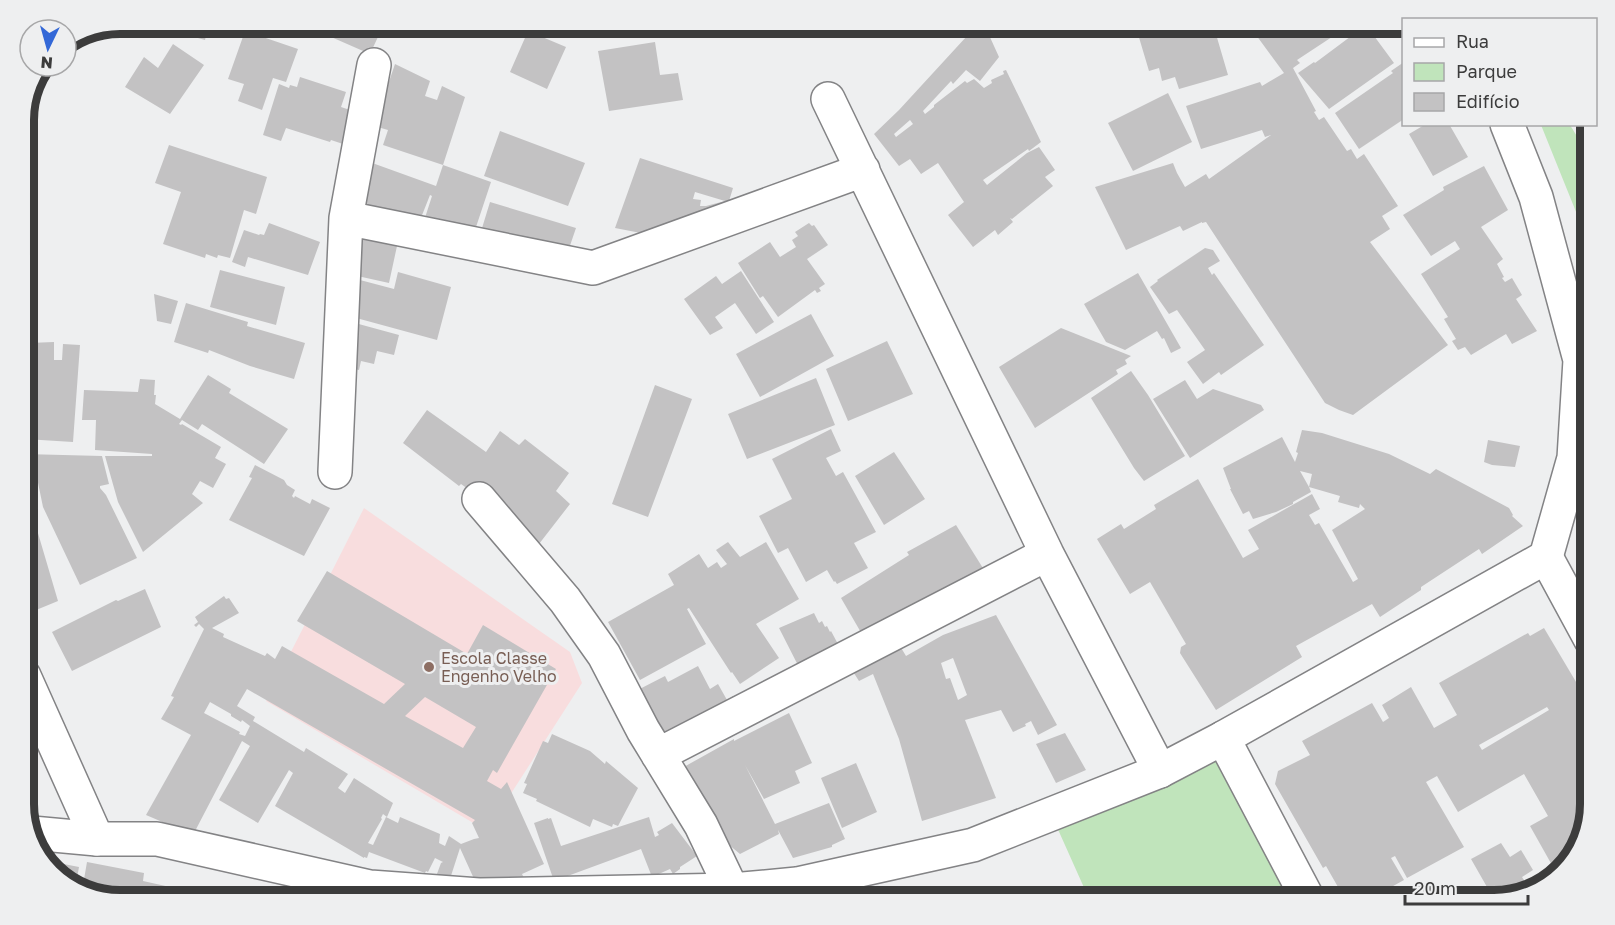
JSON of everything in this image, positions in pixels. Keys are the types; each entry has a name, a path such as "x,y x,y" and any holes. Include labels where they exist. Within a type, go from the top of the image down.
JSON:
{"street":[{"path":"335,472 346,218 375,65"},
{"path":"828,99 1047,554 1160,771"},
{"path":"1508,126 1536,197 1580,360 1574,458 1546,556 1580,619"},
{"path":"346,218 593,268 862,170"},
{"path":"479,499 565,600 604,654 658,754 701,825 732,890"},
{"path":"658,754 1047,554"},
{"path":"805,890 973,844 1160,771 1224,738 1546,556"},
{"path":"35,700 98,838"},
{"path":"1224,738 1303,890"},
{"path":"40,834 157,839 370,887 411,890"}],"shaded area":[{"name":"Escola Classe Engenho Velho","path":"364,508 570,652 582,683 487,831 266,701"}],"green space":[{"path":"1541,126 1571,126 1580,141 1580,222"},
{"path":"1221,756 1292,890 1085,890 1056,825"}],"building":[{"path":"184,34 206,34 205,40"},
{"path":"244,34 254,34 298,49 286,82 273,78 262,110 238,101 244,84 228,79"},
{"path":"324,34 379,34 370,54"},
{"path":"527,34 535,34 566,47 547,89 510,72"},
{"path":"969,34 989,34 999,57 980,81 966,70 953,84 951,81 923,111 925,114 965,81 967,83 974,79 984,88 992,83 991,80 1004,74 1003,71 1006,70 1041,142 983,180 987,185 1027,153 1039,147 1055,170 1045,177 1053,186 1012,219 1010,218 1013,222 998,235 995,230 973,247 948,215 964,202 938,163 921,174 910,159 899,166 874,134","holes":["910,120 913,124 896,137 894,134"]},
{"path":"1138,34 1216,34 1228,75 1179,89 1175,77 1162,81 1159,68 1149,71"},
{"path":"1255,34 1336,34 1297,60 1300,63 1293,68 1319,120 1324,117 1347,151 1351,149 1357,159 1364,154 1398,206 1382,216 1390,229 1370,242 1448,345 1353,415 1325,403 1206,222 1183,231 1180,226 1126,250 1095,187 1173,163 1185,187 1206,174 1209,179 1271,135 1265,137 1262,130 1201,149 1186,106 1260,82 1262,86 1284,73"},
{"path":"1354,34 1373,34 1394,63 1329,109 1298,73"},
{"path":"655,42 660,75 678,73 683,100 609,111 598,51"},
{"path":"173,44 204,65 170,114 125,87 144,57 158,68"},
{"path":"1402,63 1402,120 1359,149 1335,113 1393,73 1391,71"},
{"path":"395,64 430,81 425,96 437,100 442,86 465,97 443,165 383,145 388,130 374,126"},
{"path":"300,77 346,92 341,107 356,112 346,145 286,128 281,141 263,135 279,84 289,88 290,85 297,87"},
{"path":"1168,93 1192,142 1133,171 1108,123"},
{"path":"1423,126 1450,126 1468,157 1433,176 1409,134"},
{"path":"500,131 585,163 568,206 484,176"},
{"path":"169,145 267,177 256,214 244,210 230,258 218,255 217,258 206,254 205,258 163,244 181,192 155,183"},
{"path":"640,158 733,188 729,201 672,239 615,228","holes":["695,192 725,201 700,206 701,200 693,199"]},
{"path":"364,160 436,186 443,165 491,182 471,242 423,224 432,196 430,195 415,233 353,208"},
{"path":"1484,166 1508,210 1481,227 1503,259 1497,264 1504,277 1502,278 1505,282 1512,278 1522,295 1516,299 1537,331 1512,344 1506,334 1471,355 1465,347 1458,350 1452,341 1456,339 1444,319 1448,317 1421,274 1460,249 1455,241 1431,256 1403,215 1444,190 1443,187"},
{"path":"490,202 576,228 559,278 475,251"},
{"path":"269,223 320,242 308,275 248,257 245,267 232,262 244,230 264,235"},
{"path":"809,223 814,225 828,245 807,259 825,284 819,288 821,291 817,293 815,290 778,317 763,296 760,298 738,263 770,242 780,257 796,247 792,240 798,236 795,232"},
{"path":"335,230 397,246 389,283 335,271"},
{"path":"1205,248 1213,250 1220,261 1208,268 1212,275 1214,273 1264,345 1221,375 1219,372 1203,384 1187,362 1205,350 1177,310 1169,314 1150,287"},
{"path":"220,270 285,287 276,325 210,307"},
{"path":"741,271 774,322 756,334 735,303 715,317 723,328 710,335 684,299 716,276 722,284"},
{"path":"398,272 451,287 437,340 349,316 360,280 394,289"},
{"path":"1138,273 1181,348 1171,353 1164,338 1162,339 1157,331 1125,350 1106,342 1084,304"},
{"path":"154,294 178,301 171,324 157,321"},
{"path":"186,303 248,322 247,326 305,343 294,379 250,366 209,350 208,353 174,342"},
{"path":"811,314 834,356 760,397 736,354"},
{"path":"344,320 399,335 394,355 377,351 374,364 361,361 359,370 332,364"},
{"path":"1061,328 1131,356 1125,360 1127,364 1116,370 1118,374 1035,428 999,367"},
{"path":"887,341 913,394 848,421 826,369"},
{"path":"54,342 54,360 62,360 63,344 80,345 73,442 35,440 35,343"},
{"path":"1131,371 1185,456 1144,481 1091,398"},
{"path":"208,375 231,389 229,393 288,429 264,464 202,424 198,430 182,420 179,424 221,447 215,458 226,464 213,488 200,481 192,494 203,503 143,552 118,502 105,456 152,456 152,454 95,450 96,420 82,420 84,390 138,392 140,379 155,380 155,404 180,419"},
{"path":"816,378 835,425 747,459 728,414"},
{"path":"1185,380 1197,399 1213,389 1261,405 1264,410 1190,458 1153,399"},
{"path":"655,385 692,399 648,517 612,504"},
{"path":"427,410 486,452 500,431 519,445 525,439 569,473 556,491 570,504 539,544 475,494 461,484 459,486 403,443"},
{"path":"831,429 841,451 826,458 836,476 843,472 876,532 854,543 868,568 837,584 827,570 806,582 788,548 778,553 759,516 792,499 772,459"},
{"path":"1302,430 1322,433 1389,454 1430,474 1436,469 1509,508 1512,516 1523,526 1482,554 1479,549 1380,617 1372,604 1296,646 1302,657 1216,710 1180,653 1181,647 1186,644 1150,582 1130,594 1097,539 1121,524 1124,529 1156,509 1154,505 1198,479 1243,558 1259,549 1248,530 1312,494 1320,509 1309,515 1315,525 1319,523 1353,582 1358,579 1332,530 1365,509 1360,504 1359,508 1338,502 1340,496 1309,487 1311,492 1293,504 1253,519 1249,511 1243,514 1230,489 1223,468 1282,437 1295,462 1298,453 1296,452","holes":["1300,471 1312,474 1309,487"]},
{"path":"1488,440 1520,446 1515,467 1484,462"},
{"path":"894,452 925,499 884,525 855,476"},
{"path":"35,454 102,456 109,484 100,486 100,488 106,495 137,558 80,585 43,507 36,473"},
{"path":"255,465 284,480 295,490 292,496 294,498 295,496 310,504 312,499 330,508 304,556 229,520 252,478 249,477"},
{"path":"35,523 58,601 35,610"},
{"path":"956,525 986,573 894,636 906,656 943,635 996,615 1057,725 1038,735 1031,721 1013,732 1001,710 965,720 996,798 922,821 899,739 873,674 859,681 850,667 806,681 779,628 814,613 819,623 822,621 831,631 847,661 870,648 841,598 909,555 907,552","holes":["953,658 967,695 958,700 950,678 946,679 941,663"]},
{"path":"728,542 740,557 766,542 799,599 756,624 779,658 740,684 689,608 687,609 706,644 640,680 608,622 674,585 668,574 699,554 708,568 717,562 721,568 727,564 716,550"},
{"path":"327,571 467,654 483,625 556,669 497,773 493,770 487,781 501,789 507,782 544,864 522,874 526,882 479,890 460,848 448,885 434,882 443,862 435,858 428,872 425,873 369,852 367,858 364,858 275,806 293,773 289,770 258,823 219,800 250,746 242,741 193,835 146,815 191,735 161,719 174,697 171,696 204,629 199,624 196,627 194,625 198,622 195,617 224,596 226,599 229,598 239,613 212,628 224,634 223,637 265,656 267,653 275,659 282,646 384,704 405,684 297,621","holes":["247,689 475,820 472,823 479,838 461,844 449,836 445,846 439,843 440,834 400,817 398,823 386,817 373,845 368,843 383,814 387,817 393,803 354,778 345,793 338,788 348,774 306,748 304,752 253,721 255,717 237,706","425,697 476,727 463,748 405,716","210,702 250,726 245,736 204,713"]},
{"path":"145,589 161,627 72,671 52,632 116,600"},
{"path":"1544,628 1580,689 1580,816 1574,838 1563,857 1553,867 1530,826 1548,816 1524,774 1458,812 1437,776 1426,782 1464,847 1407,878 1395,856 1391,858 1404,880 1386,890 1340,890 1326,866 1323,868 1275,784 1278,771 1310,755 1302,741 1372,703 1383,722 1389,718 1382,705 1411,687 1434,728 1457,715 1439,683 1528,633 1530,636","holes":["1547,707 1549,710 1482,750 1479,745"]},
{"path":"698,666 710,689 718,684 727,700 733,696 742,715 674,750 628,695 665,676 668,682"},
{"path":"789,713 812,763 795,771 800,783 764,799 745,765 775,824 829,803 845,839 832,847 793,858 778,830 779,834 740,854 716,834 682,768 734,739 734,741"},
{"path":"1065,733 1086,770 1056,783 1036,744"},
{"path":"552,734 590,751 605,764 606,761 638,788 618,826 613,824 612,827 593,819 590,827 523,793 527,784 524,783 543,741 548,743"},
{"path":"856,763 877,812 842,828 821,778"},
{"path":"649,817 655,837 659,835 657,832 672,823 697,856 673,874 670,869 652,877 641,849 554,881 534,823 551,818 561,846"},
{"path":"1501,843 1510,857 1521,850 1533,870 1522,877 1527,884 1506,890 1489,890 1471,859"},
{"path":"87,862 144,873 143,881 184,890 109,890 84,882"},
{"path":"58,863 79,867 77,879"}],"place":[{"name":"Escola Classe Engenho Velho","path":"429,667"}]}
